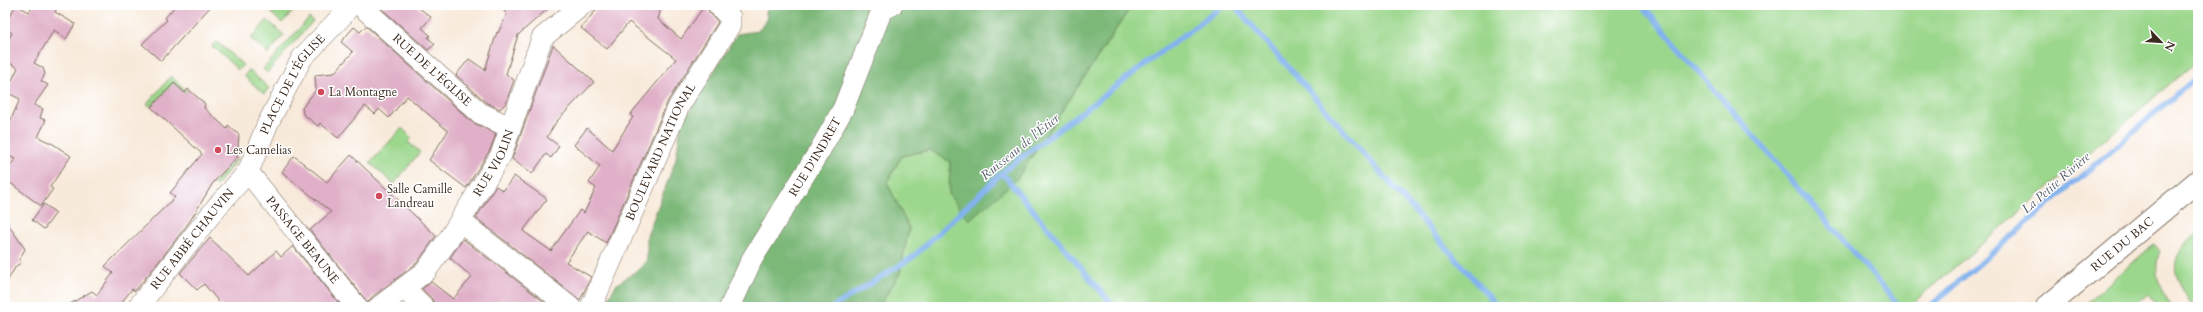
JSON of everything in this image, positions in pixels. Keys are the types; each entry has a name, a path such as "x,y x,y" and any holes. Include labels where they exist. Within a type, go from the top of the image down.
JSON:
{"main road":[{"name":"RUE DU BAC","path":"2047,307 2198,181"}],"street":[{"name":"PLACE DE L'ÉGLISE","path":"248,172 268,123 302,58 343,15 350,5"},
{"name":"RUE DE L'ÉGLISE","path":"360,5 480,113 509,126"},
{"name":"RUE VIOLIN","path":"379,307 426,271 460,221 501,154 509,126 542,38 582,5"},
{"name":"BOULEVARD NATIONAL","path":"591,307 679,106 730,24 730,17 718,5"},
{"name":"RUE D'INDRET","path":"730,307 752,259 820,150 843,109 882,10 892,5"},
{"name":"RUE ABBÉ CHAUVIN","path":"141,306 216,208 248,172"},
{"name":"PASSAGE BEAUNE","path":"248,172 357,307"},
{"path":"460,221 570,307"},
{"path":"404,288 423,307"}],"green space":[{"path":"278,5 295,5 297,7 282,23 271,13"},
{"path":"772,5 1132,5 1017,179 969,220 949,195 950,162 930,150 902,156 887,182 909,228 900,273 879,307 608,307 608,299 616,285 642,267 647,259 647,236 676,159 681,125 737,34 758,31 767,20 766,11"},
{"path":"1132,5 2198,5 2198,60 1908,307 879,307 900,273 909,229 887,182 902,156 930,150 950,162 949,195 1017,179"},
{"path":"309,18 313,21 267,73 263,69"},
{"path":"267,20 284,35 268,54 251,39"},
{"path":"216,41 243,65 238,70 212,46"},
{"path":"249,70 269,88 264,94 244,76"},
{"path":"171,76 187,91 185,93 174,83 151,107 147,104"},
{"path":"402,128 412,138 408,142 420,152 394,184 370,163"},
{"path":"237,157 236,161 216,186 212,182"},
{"path":"2198,232 2198,282 2194,286 2198,290 2198,299 2191,304 2179,283 2175,266 2181,250"},
{"path":"2154,244 2160,251 2157,266 2158,280 2172,307 2159,307 2148,294 2132,307 2082,307"}],"building":[{"path":"16,5 29,12 34,5 59,5 55,12 75,24 66,39 54,30 34,63 43,68 45,74 41,81 48,85 34,105 43,109 40,118 46,120 38,137 53,144 71,156 50,187 53,189 41,206 5,179 5,173 15,159 5,154 5,133 20,99 6,92 18,68 5,60 5,46 12,33 5,28 5,24"},
{"path":"176,5 212,5 161,61 142,44 167,20 165,18"},
{"path":"386,5 415,5 431,17 422,28 430,35 428,38 435,44 428,50 382,9"},
{"path":"499,5 552,5 518,35 506,74 514,80 506,103 500,109 487,103 456,75 469,59 485,70 497,32 498,33 507,14"},
{"path":"600,5 662,5 658,19 681,39 705,5 718,22 668,101 606,243 588,231 566,262 591,277 580,300 476,218 496,186 503,191 514,176 547,199 523,231 551,251 580,210 584,213 596,188 589,183 600,166 574,145 587,128 612,150 633,117 630,115 676,59 629,22 607,49 581,28"},
{"path":"366,26 472,122 496,134 490,150 466,188 429,160 448,131 407,96 389,118 379,109 375,114 365,106 338,138 320,123 318,126 303,114 302,108 316,90 315,75 334,73 353,52 341,42 354,27 360,32"},
{"path":"553,45 594,82 556,122 547,137 559,146 551,158 546,154 532,174 512,159"},
{"path":"174,83 185,93 188,89 205,104 204,108 227,129 228,125 239,135 237,157 213,183 190,221 164,255 135,291 132,289 118,307 65,307 92,291 97,295 113,273 105,266 175,197 170,193 202,154 151,107"},
{"path":"351,155 436,236 417,263 372,297 368,303 310,230 331,212 282,172 294,156 327,182"},
{"path":"44,204 56,213 44,229 32,220"},
{"path":"5,220 25,249 19,260 21,263 16,266 5,285"},
{"path":"210,238 249,276 276,251 281,257 293,246 342,307 223,307 204,284 197,290 180,273"},
{"path":"463,239 551,307 435,307 432,299 422,289 431,282 453,299 472,277 450,258"}],"waterway":[{"name":"Ruisseau de l'Étier","path":"833,307 913,257 1006,169 1224,5"},
{"path":"1234,5 1498,307"},
{"path":"1642,5 1900,307"},
{"name":"La Petite Rivière","path":"1929,307 2198,76"},
{"path":"1002,173 1114,307"}],"place":[{"name":"La Montagne","path":"321,92"},
{"name":"Les Camelias","path":"218,150"},
{"name":"Salle Camille Landreau","path":"379,196"}]}
